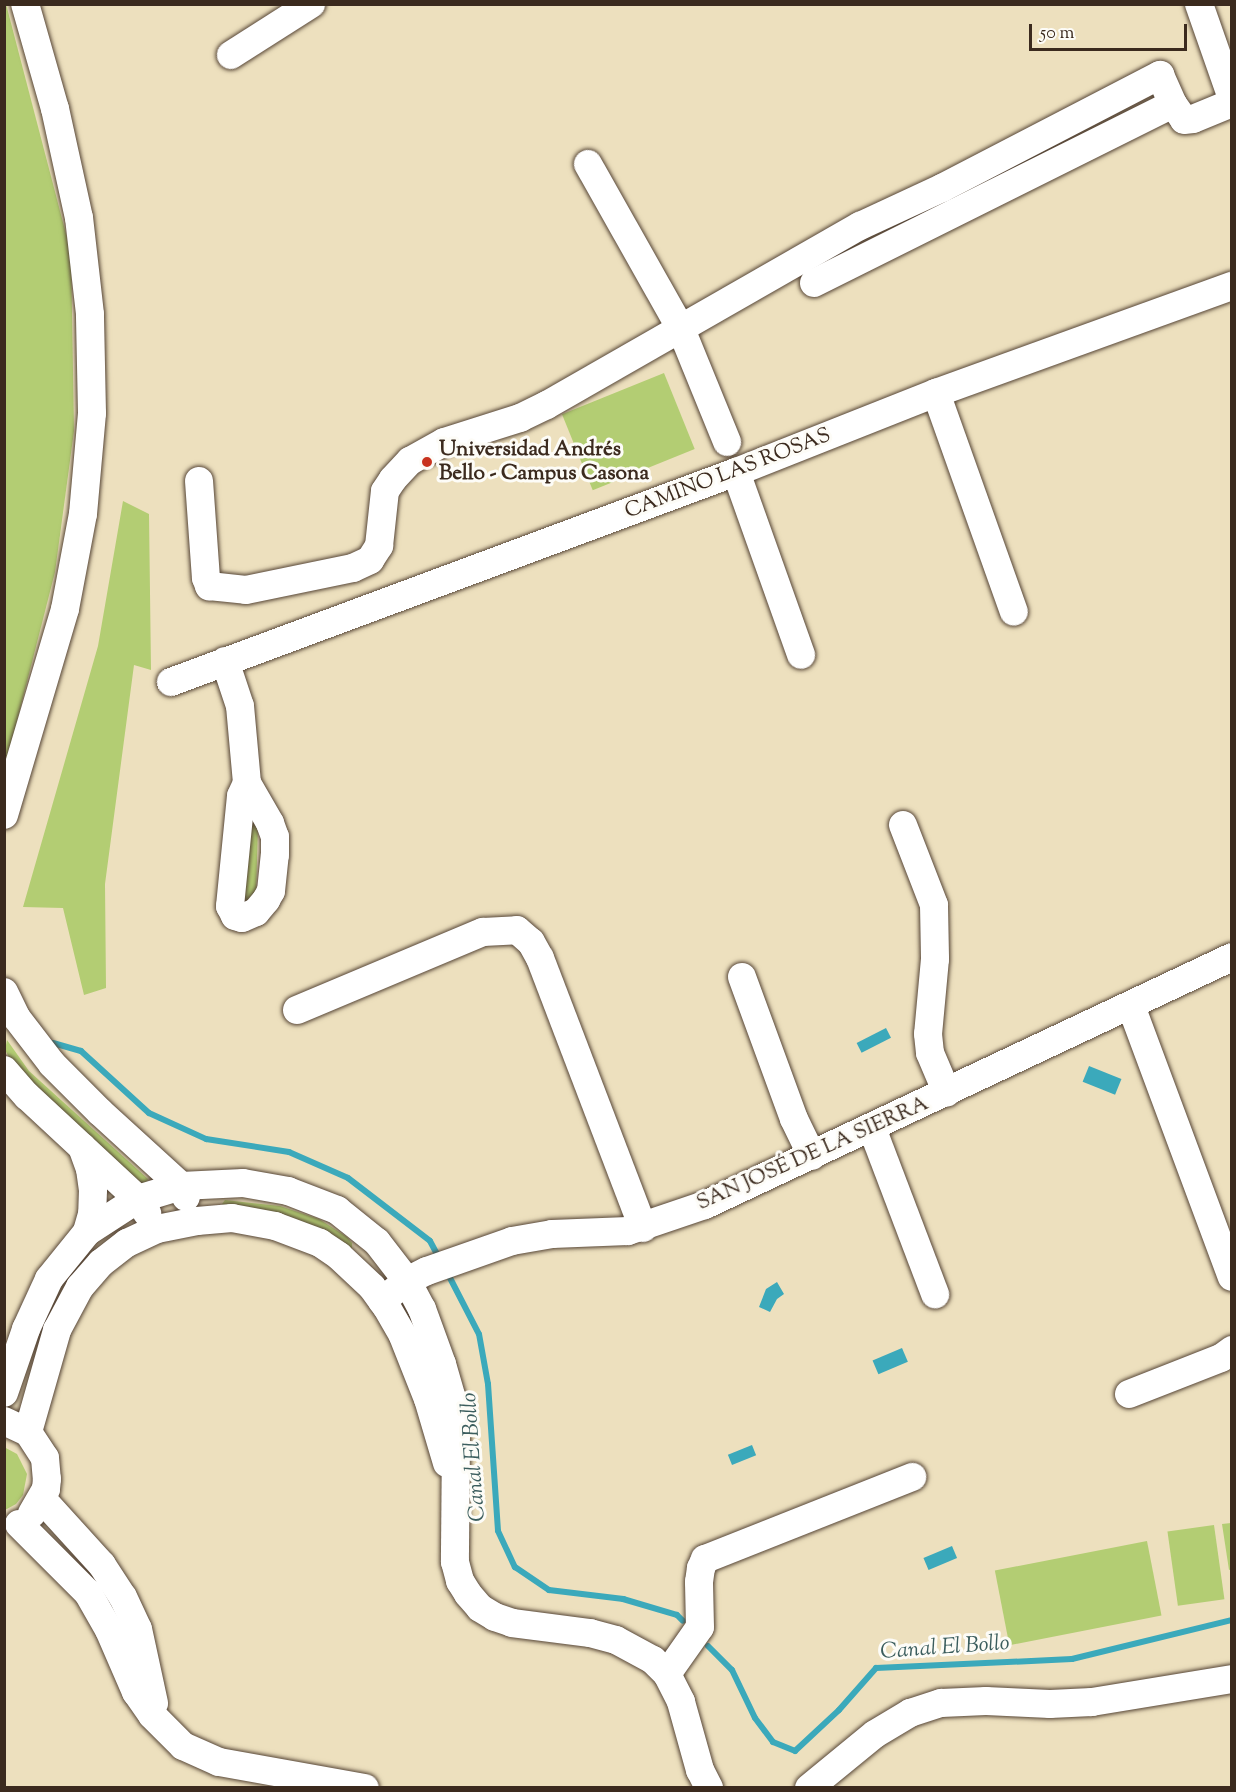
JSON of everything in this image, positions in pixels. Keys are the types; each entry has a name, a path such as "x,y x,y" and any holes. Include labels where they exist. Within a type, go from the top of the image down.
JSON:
{"street":[{"path":"4,815 67,600 83,514 92,413 90,314 79,218 55,109 25,4"},
{"path":"231,55 311,4"},
{"path":"1199,4 1232,98"},
{"path":"199,481 206,578 209,586 246,590 353,568 370,560 379,546 385,490 410,461 444,442 520,418 547,405 860,226 942,188 1160,75 1173,104 1184,120 1193,119 1232,103"},
{"path":"814,283 1173,104"},
{"path":"588,164 681,329 727,442"},
{"name":"CAMINO LAS ROSAS","path":"171,682 736,472 936,393 1232,286"},
{"path":"936,393 1014,612"},
{"path":"736,472 801,655"},
{"path":"353,568 371,606"},
{"path":"225,661 240,706 247,783"},
{"path":"903,825 934,905 935,959 928,1034 930,1053 947,1093"},
{"path":"297,1010 483,932 517,930 531,942 540,958 643,1228"},
{"name":"SAN JOSÉ DE LA SIERRA","path":"382,1301 407,1281 471,1254 512,1241 552,1234 628,1231 643,1228 705,1205 1232,957"},
{"path":"742,977 794,1119 812,1156"},
{"path":"4,992 16,1017 52,1064 100,1113 181,1186 197,1221"},
{"path":"1131,1006 1232,1277"},
{"path":"4,1070 27,1096 138,1199 157,1229"},
{"path":"872,1128 935,1294"},
{"path":"81,1145 90,1169 93,1190 87,1232"},
{"path":"4,1393 38,1299 70,1251 87,1232 138,1199 181,1186 243,1183 309,1197 337,1210 356,1223 382,1249 407,1281 422,1309 452,1398 456,1435 455,1562 460,1581 480,1608 495,1617 512,1623 590,1633 616,1640 653,1660 667,1674 681,1702 700,1770 709,1788"},
{"path":"365,1788 207,1759 183,1746 161,1725 136,1692 109,1630 88,1593 12,1526 36,1509 42,1499 47,1468 41,1449 16,1427 71,1301 91,1274 113,1252 157,1229 197,1221 232,1218 298,1233 339,1256 372,1287 403,1336 428,1398 455,1488"},
{"path":"1129,1394 1221,1358 1232,1350"},
{"path":"667,1674 700,1627 699,1582 705,1559 912,1477"},
{"path":"42,1499 102,1565 123,1597 138,1629 151,1694 161,1725"},
{"path":"809,1788 875,1734 910,1713 941,1703 1092,1702 1232,1679"}],"green space":[{"path":"6,4 71,253 74,431 55,572 5,768"},
{"path":"664,373 695,449 593,490 562,414"},
{"path":"123,501 149,514 151,670 134,665 105,884 106,988 84,995 63,908 23,907 98,646"},
{"path":"247,809 258,825 256,895 244,909"},
{"path":"7,1040 29,1071 148,1179 146,1188 13,1064 5,1050"},
{"path":"225,1200 280,1206 319,1219 347,1237 352,1243 352,1250 227,1210 222,1204"},
{"path":"4,1447 17,1454 27,1474 23,1495 16,1504 5,1510"},
{"path":"1231,1523 1232,1569 1229,1570 1222,1524"},
{"path":"1214,1525 1224,1599 1178,1606 1167,1532"},
{"path":"1147,1541 1162,1616 1009,1645 995,1571"}],"water":[{"path":"886,1028 891,1038 862,1053 857,1043"},
{"path":"1089,1066 1121,1079 1115,1095 1083,1082"},
{"path":"777,1282 784,1294 777,1299 770,1312 759,1307 766,1289"},
{"path":"902,1348 908,1362 878,1374 873,1361"},
{"path":"752,1445 756,1455 732,1465 728,1455"},
{"path":"952,1546 957,1558 929,1570 923,1558"}],"waterway":[{"name":"Canal El Bollo","path":"53,1043 81,1051 149,1113 206,1139 289,1152 348,1178 430,1241 437,1254"},
{"name":"Canal El Bollo","path":"449,1276 479,1334 488,1384 498,1531 515,1567 549,1590 623,1599 677,1615 683,1621"},
{"name":"Canal El Bollo","path":"708,1646 732,1670 755,1718 773,1742 795,1751 839,1710 876,1668 1072,1659 1232,1620"}],"place":[{"name":"Universidad Andrés Bello - Campus Casona","path":"427,462"}]}
